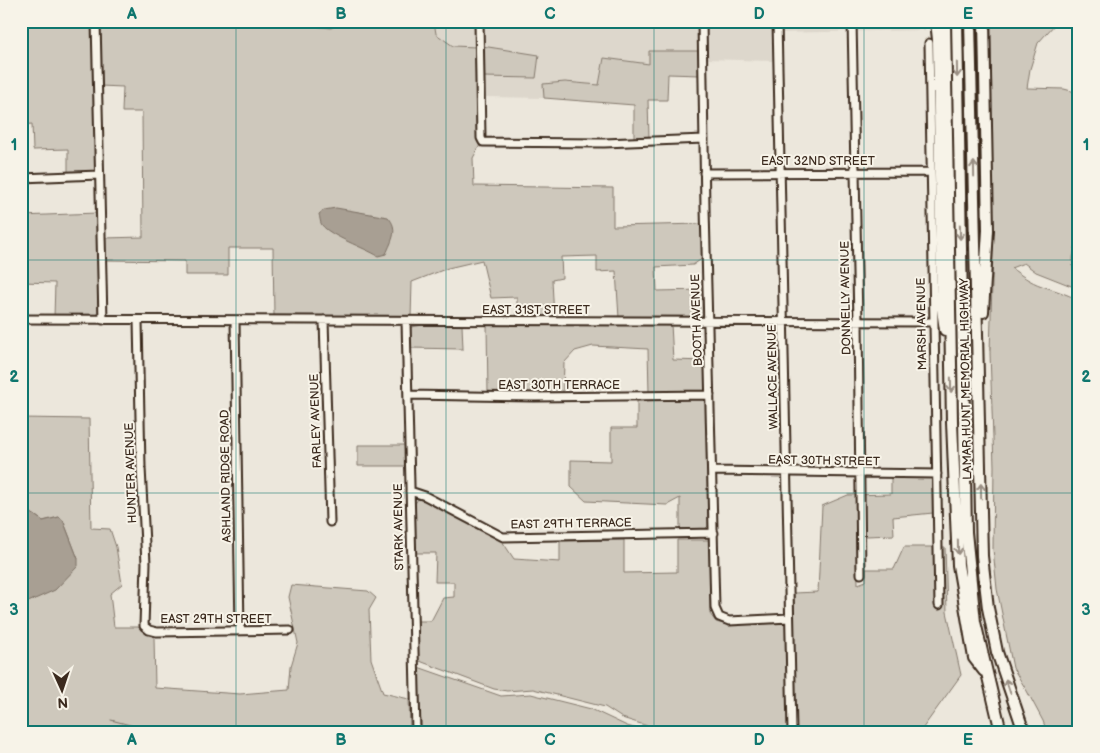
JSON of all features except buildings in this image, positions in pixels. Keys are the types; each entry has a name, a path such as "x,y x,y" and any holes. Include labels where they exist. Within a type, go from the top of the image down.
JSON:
{"highway":[{"path":"936,21 938,40 942,309 946,340 951,354"},
{"path":"945,21 951,354 958,565 974,658 987,675"},
{"name":"LAMAR HUNT MEMORIAL HIGHWAY","path":"957,21 966,532 975,622 1001,732"},
{"name":"LAMAR HUNT MEMORIAL HIGHWAY","path":"970,21 982,556 988,608 997,652 1024,732"},
{"path":"978,340 983,318 988,230 984,21"}],"street":[{"path":"96,21 104,320"},
{"path":"479,21 482,140 486,144 704,139"},
{"name":"BOOTH AVENUE","path":"702,21 704,173 716,608 719,617 729,621 789,618"},
{"name":"WALLACE AVENUE","path":"777,21 785,472 792,732"},
{"name":"DONNELLY AVENUE","path":"852,21 861,574"},
{"name":"MARSH AVENUE","path":"929,43 939,605"},
{"name":"EAST 32ND STREET","path":"704,173 931,172"},
{"path":"21,178 99,175"},
{"name":"EAST 31ST STREET","path":"21,320 934,322"},
{"name":"HUNTER AVENUE","path":"138,320 146,563 144,626"},
{"name":"ASHLAND RIDGE ROAD","path":"235,320 240,631"},
{"name":"FARLEY AVENUE","path":"324,320 330,522"},
{"name":"STARK AVENUE","path":"406,321 416,732"},
{"name":"EAST 30TH TERRACE","path":"408,395 535,397 710,395"},
{"name":"EAST 30TH STREET","path":"712,471 936,474"},
{"name":"EAST 29TH TERRACE","path":"410,491 425,496 503,537 714,533"},
{"name":"EAST 29TH STREET","path":"144,626 149,630 157,632 290,630"}],"shaded area":[{"path":"21,21 93,21 95,171 68,173 68,149 33,150 32,124 21,125"},
{"path":"99,21 187,21 198,24 199,21 284,21 286,23 331,28 344,21 434,21 436,34 453,46 476,47 478,138 480,145 473,158 474,186 613,188 613,226 702,224 703,258 693,265 656,267 657,291 703,290 704,313 698,318 619,318 616,271 597,272 597,256 561,257 562,278 552,280 554,319 517,319 517,297 491,298 482,260 448,268 412,282 411,318 274,316 273,248 228,248 228,275 185,275 185,261 104,260 104,238 143,237 142,112 122,112 123,87 100,86"},
{"path":"285,21 344,21 331,29 285,23"},
{"path":"434,21 475,21 476,47 453,46 436,34"},
{"path":"482,21 699,21 699,51 650,51 649,64 604,58 599,85 565,82 543,84 544,98 483,97 483,77 535,78 539,56 482,46"},
{"path":"706,21 924,21 925,30 775,33 774,61 707,59"},
{"path":"991,21 1055,21 1055,24 1038,43 1030,69 1027,88 1064,89 1079,93 1079,236 1073,259 1073,269 1079,289 1036,272 1024,263 1011,268 1042,286 1079,300 1079,732 1047,732 1043,721 1013,668 997,589 993,549 994,466 990,353 993,248"},
{"path":"482,46 539,55 536,78 483,77"},
{"path":"649,51 699,51 699,75 668,74 667,100 648,100 649,138 634,140 634,105 544,98 543,84 565,82 599,85 604,58 649,64"},
{"path":"336,208 388,217 394,230 386,254 378,256 340,238 326,229 321,224 319,214 324,210"},
{"path":"97,213 98,312 91,317 54,317 55,283 21,282 21,216"},
{"path":"671,324 673,360 706,361 707,390 704,393 649,393 648,349 593,346 575,351 564,363 563,394 488,394 487,325"},
{"path":"423,325 462,325 463,349 409,348 409,330 411,327"},
{"path":"701,399 706,401 708,526 705,529 680,529 680,498 667,505 586,501 571,487 571,460 611,461 611,428 637,428 637,401"},
{"path":"21,418 89,419 91,528 110,529 116,547 122,584 110,594 114,627 138,627 154,637 155,688 240,694 289,690 291,666 298,643 288,597 291,585 368,591 376,598 369,610 371,659 383,693 409,699 410,732 21,732 21,600 27,602 78,559 63,520 59,517 43,521 21,506"},
{"path":"358,445 405,445 405,466 358,466"},
{"path":"891,477 932,478 933,513 893,517 894,535 866,536 857,542 858,584 866,581 866,569 894,569 904,547 945,547 947,612 961,675 920,732 667,732 622,718 605,707 533,689 507,691 494,689 417,660 417,621 431,621 443,598 454,597 454,582 435,582 436,553 414,553 412,508 418,499 426,501 502,541 514,559 560,562 560,541 624,540 624,573 677,572 677,540 709,540 710,614 716,622 727,625 794,622 794,593 818,592 822,506 848,495 891,494"},
{"path":"21,506 43,521 59,517 63,520 78,559 78,566 55,590 26,603 21,600"},
{"path":"418,667 501,696 531,694 591,709 627,726 649,732 421,732 421,719 418,718 416,669"}],"waterway":[{"path":"111,720 134,726 145,732"}]}
